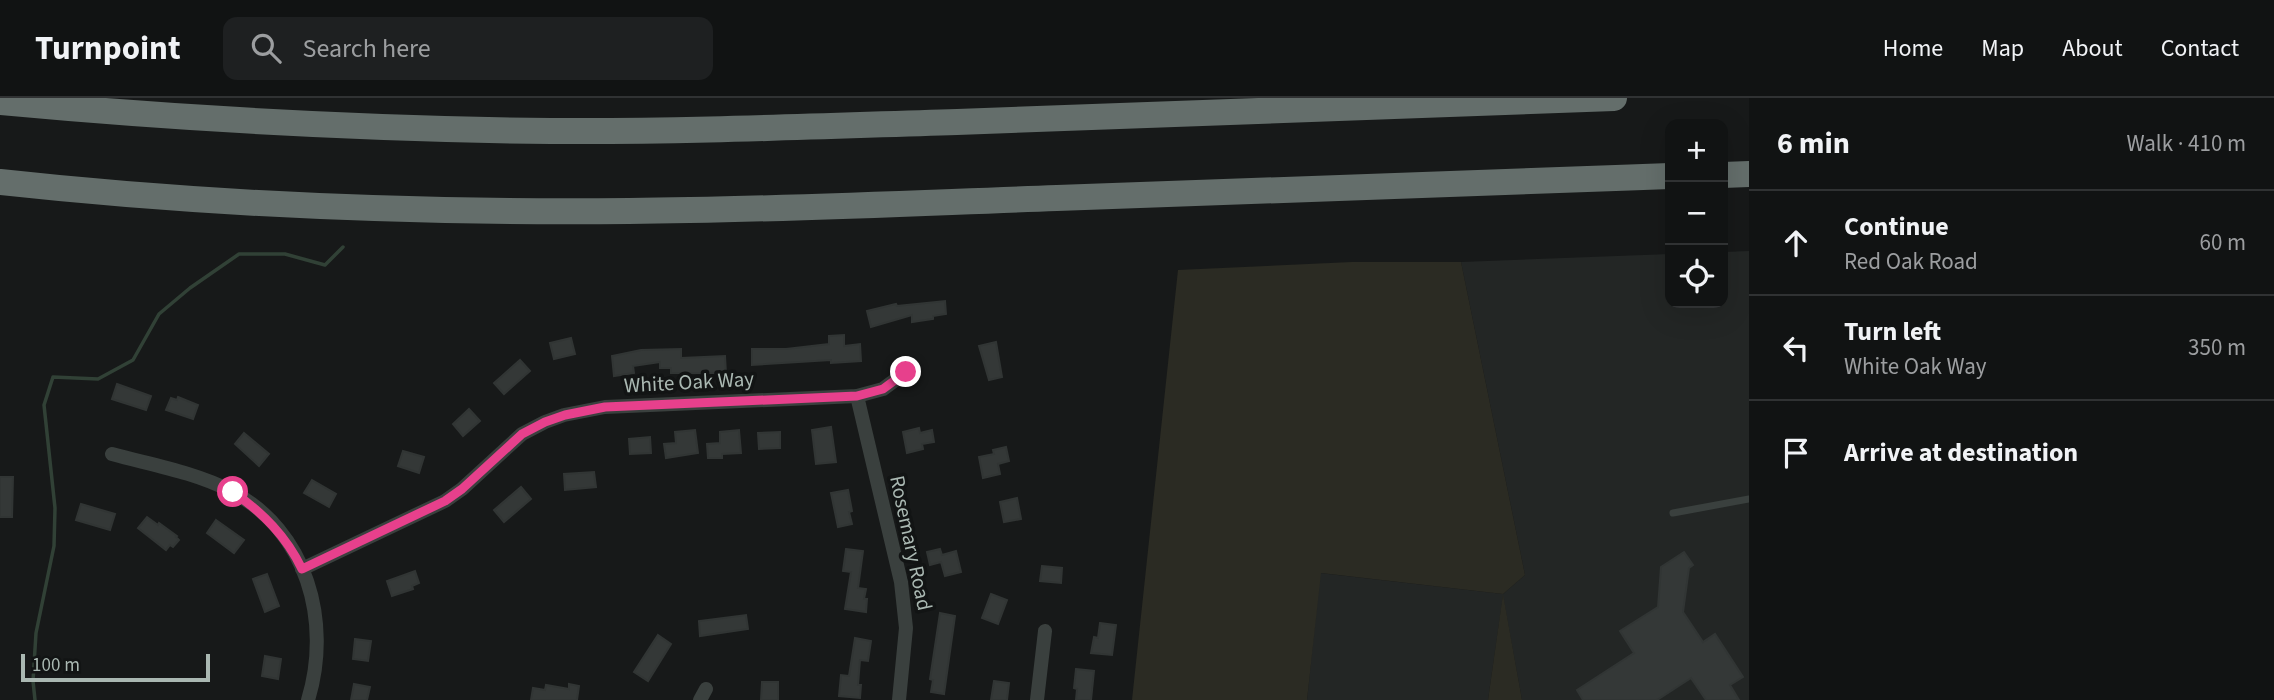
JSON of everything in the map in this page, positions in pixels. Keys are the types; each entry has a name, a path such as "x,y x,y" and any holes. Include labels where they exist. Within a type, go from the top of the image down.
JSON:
{"highway":[{"path":"0,102 135,114 318,125 639,131 1614,98"},
{"path":"1728,174 1749,174"},
{"path":"0,182 170,197 307,205 594,212 766,209 1665,176"}],"street":[{"name":"White Oak Way","path":"302,569 445,501 462,489 522,434 565,415 605,407 857,396 883,389 906,372"},
{"name":"Rosemary Road","path":"857,396 906,612 899,700"},
{"path":"112,454 194,476 233,492 278,530 302,569 313,598 318,640 315,672 308,700"},
{"path":"1037,700 1045,631"}],"lane":[{"path":"1673,513 1749,499"}],"shaded area":[{"path":"1749,251 1749,700 1522,700 1503,596 1488,700 1307,700 1320,573 1503,594 1525,575 1461,262 1665,254 1665,308 1728,308 1728,252"},
{"path":"1352,262 1461,262 1525,575 1503,594 1321,573 1307,700 1132,700 1178,270"},
{"path":"1503,594 1522,700 1488,700"}],"building":[{"path":"945,301 946,314 912,322 912,315 871,327 867,311 896,304"},
{"path":"844,335 844,346 860,344 861,361 752,365 752,349 786,349 829,344 829,336"},
{"path":"571,338 575,354 554,359 550,343"},
{"path":"996,342 1002,377 989,380 979,346"},
{"path":"681,349 681,358 725,356 726,373 671,373 671,368 660,368 660,362 633,366 634,373 614,376 612,356 641,350"},
{"path":"520,360 530,371 504,394 494,383"},
{"path":"117,384 151,396 146,410 112,399"},
{"path":"178,397 198,405 193,419 166,410 171,398 177,400"},
{"path":"469,409 480,421 463,436 453,424"},
{"path":"831,427 836,462 816,464 812,430"},
{"path":"919,428 920,433 932,430 934,442 922,444 923,449 907,453 903,432"},
{"path":"695,430 698,453 666,458 664,444 676,443 675,432"},
{"path":"739,430 741,453 708,458 707,444 720,443 720,432"},
{"path":"780,432 780,448 759,449 758,433"},
{"path":"244,433 269,454 259,466 235,444"},
{"path":"650,437 651,453 630,454 629,439"},
{"path":"1006,447 1009,461 998,464 1000,474 983,478 979,457 994,454 993,450"},
{"path":"403,451 424,457 419,473 398,466"},
{"path":"594,472 596,487 565,490 564,474"},
{"path":"0,477 13,477 12,517 0,517"},
{"path":"312,480 336,494 329,507 304,493"},
{"path":"521,487 531,499 504,522 494,510"},
{"path":"848,490 852,524 838,527 831,493"},
{"path":"1017,498 1021,519 1004,522 1000,502"},
{"path":"81,504 115,514 110,530 76,520"},
{"path":"147,517 177,536 179,540 173,547 170,545 166,550 138,528"},
{"path":"216,520 244,540 234,553 207,533"},
{"path":"846,549 863,551 858,588 866,589 866,612 845,609 851,572 843,571"},
{"path":"940,549 942,555 956,551 961,572 945,576 941,562 930,565 927,552"},
{"path":"1684,552 1693,565 1689,568 1683,612 1703,642 1715,634 1743,677 1730,685 1739,700 1706,700 1691,678 1657,700 1583,700 1577,690 1634,653 1620,631 1658,607 1661,567"},
{"path":"1042,566 1062,568 1061,583 1040,581"},
{"path":"415,571 419,583 412,586 413,589 392,596 387,581"},
{"path":"267,574 279,606 265,612 253,579"},
{"path":"991,594 1007,600 998,624 982,618"},
{"path":"940,613 955,616 944,694 931,692 933,680 930,679"},
{"path":"746,615 748,629 700,636 699,621"},
{"path":"1100,623 1116,625 1112,655 1091,653 1094,637 1098,638"},
{"path":"658,635 671,644 648,681 634,672"},
{"path":"855,638 871,641 868,661 860,660 860,698 839,696 841,675 849,676"},
{"path":"355,639 371,641 368,661 353,659"},
{"path":"265,656 281,659 278,679 262,676"},
{"path":"1076,669 1094,671 1091,700 1076,700"},
{"path":"994,681 1009,683 1007,700 991,700"},
{"path":"762,682 778,682 778,700 761,700"},
{"path":"354,684 370,687 367,700 351,700"},
{"path":"569,684 579,686 577,700 531,700 533,688 545,690 546,685 569,689"}],"waterway":[{"path":"35,700 33,681 36,633 54,546 55,508 44,405 53,377 98,379 133,360 159,314 190,288 239,254 285,254 325,265 343,247"}],"route":[{"path":"233,492 278,530 302,569 445,501 482,472 522,434 565,415 605,407 857,396 883,389 906,372"}]}
